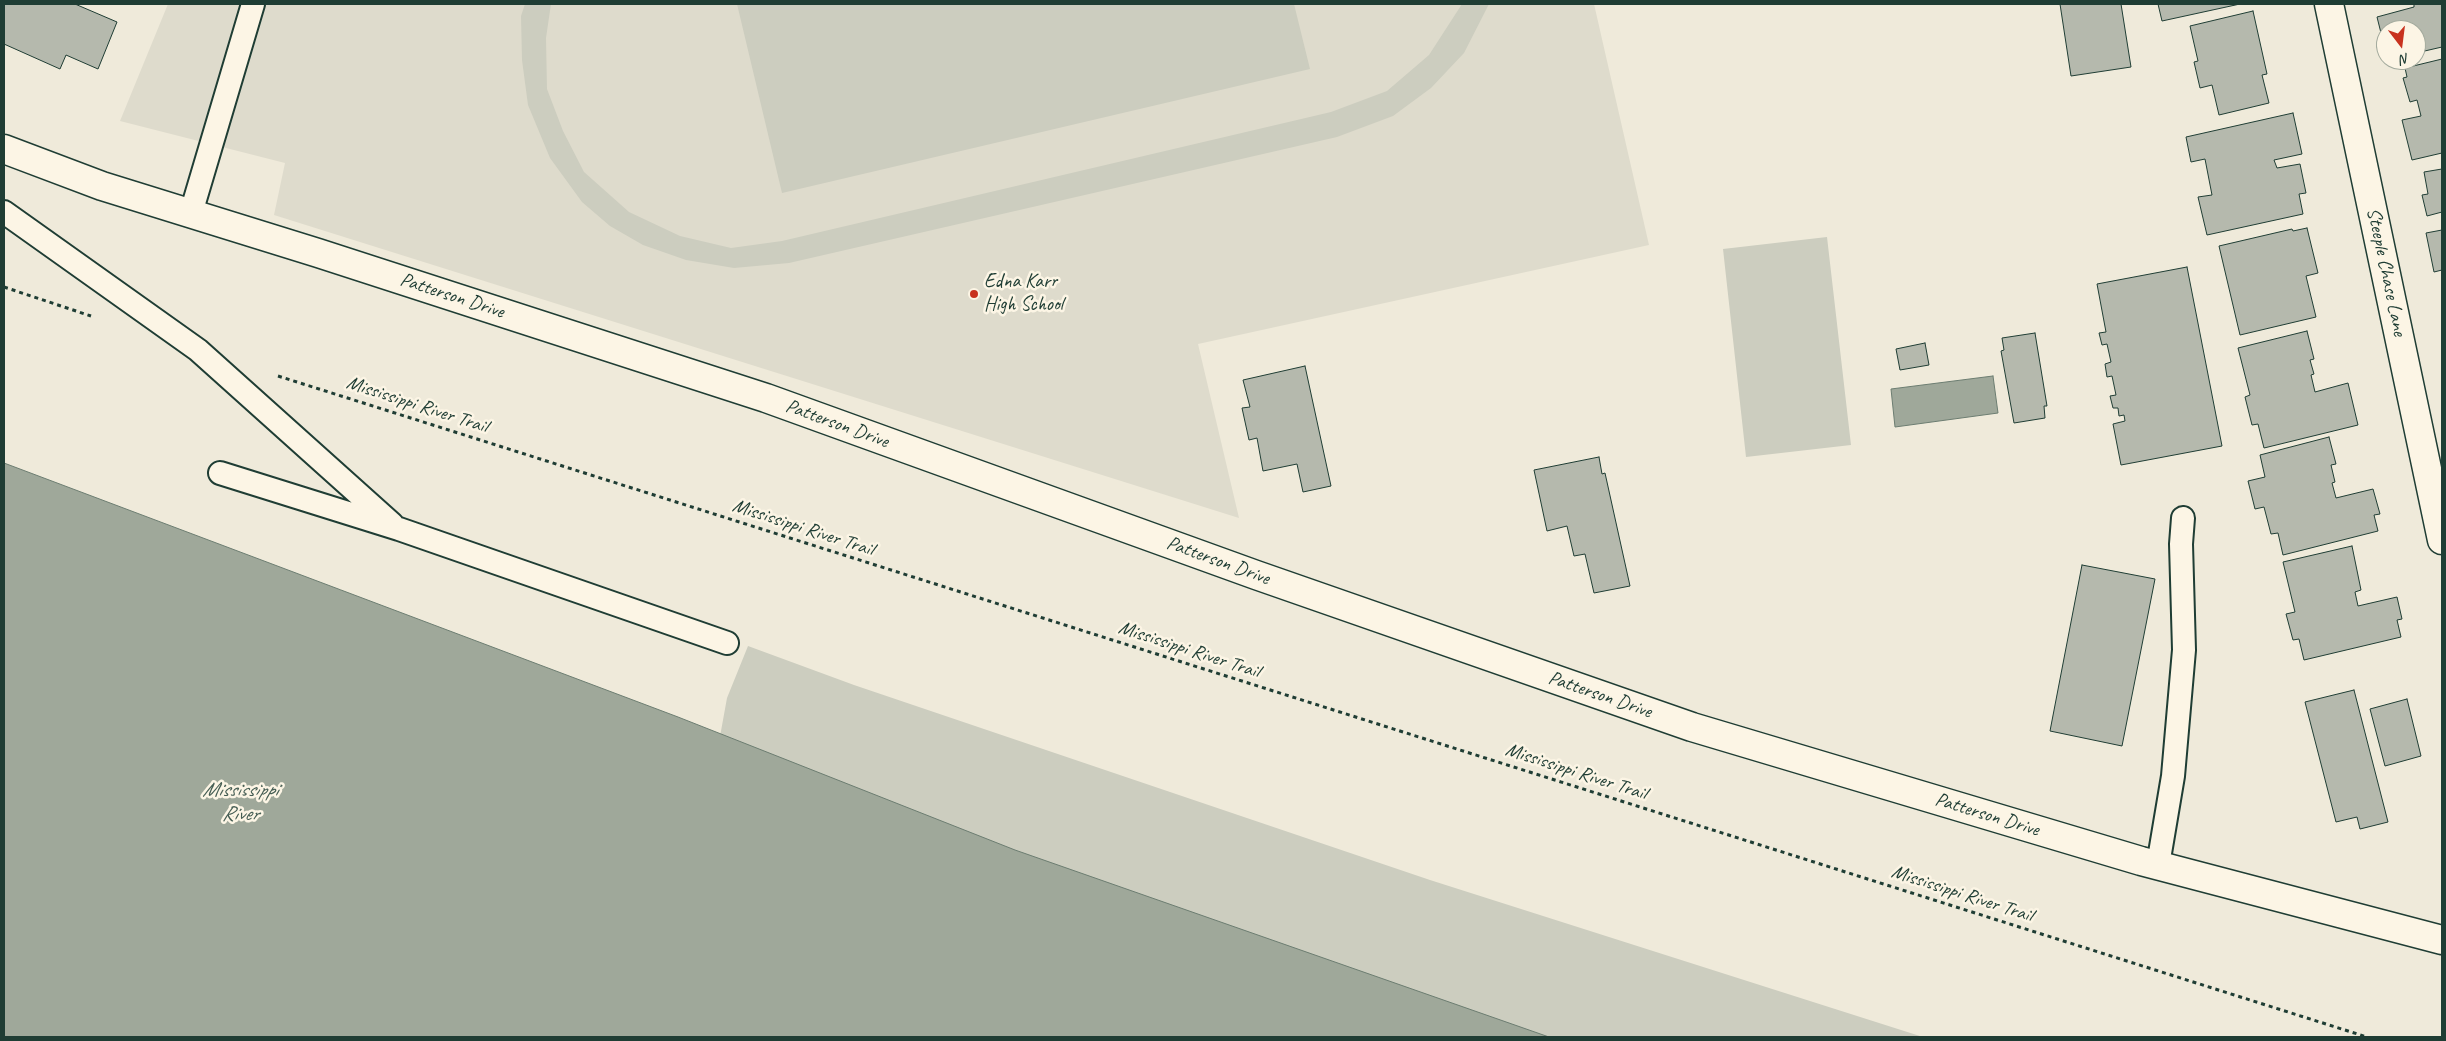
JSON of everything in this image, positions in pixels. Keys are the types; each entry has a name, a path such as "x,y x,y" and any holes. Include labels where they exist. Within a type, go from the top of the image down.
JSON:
{"street":[{"name":"Steeple Chase Lane","path":"2330,4 2442,540"},
{"name":"Patterson Drive","path":"4,150 102,186 766,398 1256,576 1692,727 2158,865 2442,940"}],"lane":[{"path":"190,213 254,4"},
{"path":"4,212 198,350 399,529"},
{"path":"220,473 399,529 727,643"},
{"path":"2158,865 2173,776 2184,650 2181,544 2183,518"}],"path":[{"path":"4,287 96,317"},
{"name":"Mississippi River Trail","path":"273,374 2367,1037"}],"shaded area":[{"name":"Edna Karr High School","path":"168,4 1594,4 1649,245 1198,344 1239,518 274,215 285,163 120,121"},
{"path":"525,4 551,4 546,38 547,89 563,131 584,172 629,212 680,236 731,248 782,241 1331,112 1387,91 1429,55 1462,4 1489,4 1464,53 1431,88 1393,116 1337,137 789,263 734,268 686,260 643,245 610,226 582,202 550,158 528,105 522,60 521,16"},
{"path":"737,4 1294,4 1310,69 782,193"},
{"path":"1827,237 1851,445 1746,457 1723,249"},
{"path":"748,646 854,685 1430,880 1923,1037 1466,1037 717,753 727,698"}],"water":[{"path":"1993,376 1998,413 1895,427 1891,389"},
{"name":"Mississippi River","path":"4,463 678,717 1015,850 1549,1037 4,1037"}],"building":[{"path":"4,4 75,4 117,22 98,69 66,55 60,69 4,44"},
{"path":"2060,4 2121,4 2131,67 2071,76"},
{"path":"2158,4 2240,4 2162,21"},
{"path":"2414,4 2442,4 2442,47 2426,51 2426,20 2378,20 2377,17 2414,7"},
{"path":"2253,11 2267,74 2262,75 2269,103 2219,115 2212,85 2200,88 2194,62 2198,61 2190,26"},
{"path":"2442,59 2442,153 2412,160 2402,120 2421,116 2417,100 2410,102 2403,78 2407,77 2405,70 2426,70 2426,63"},
{"path":"2293,113 2302,154 2274,160 2277,168 2300,164 2306,193 2299,194 2303,214 2207,235 2198,197 2212,195 2205,159 2191,162 2186,137"},
{"path":"2442,169 2442,212 2427,216 2422,195 2428,194 2424,172"},
{"path":"2307,228 2318,273 2306,276 2316,317 2240,335 2219,246 2292,229 2293,231"},
{"path":"2442,230 2442,270 2434,272 2426,233"},
{"path":"2187,267 2222,446 2121,465 2113,424 2125,421 2124,415 2119,416 2118,408 2113,408 2110,396 2116,395 2112,376 2107,377 2105,364 2111,362 2107,344 2102,345 2099,333 2106,332 2097,284"},
{"path":"2307,331 2314,359 2310,360 2314,374 2311,375 2315,392 2348,383 2358,425 2264,448 2258,424 2252,425 2245,397 2250,395 2238,348"},
{"path":"2035,333 2047,406 2044,406 2045,418 2014,423 2001,351 2004,350 2002,338"},
{"path":"1925,343 1929,365 1900,370 1896,349"},
{"path":"1305,366 1331,486 1303,492 1297,464 1263,471 1257,438 1249,440 1242,408 1250,407 1243,380"},
{"path":"2329,437 2336,464 2331,465 2335,482 2332,483 2336,498 2373,489 2380,514 2374,515 2378,531 2283,555 2278,533 2271,534 2264,507 2255,509 2248,481 2265,477 2260,455"},
{"path":"1599,457 1602,474 1605,473 1630,586 1594,593 1585,554 1574,556 1567,526 1547,531 1534,470"},
{"path":"2352,546 2361,590 2355,592 2358,606 2397,597 2402,619 2397,620 2401,637 2304,660 2299,639 2293,640 2286,614 2295,612 2283,562"},
{"path":"2082,565 2155,579 2122,746 2050,731"},
{"path":"2354,690 2388,822 2360,829 2357,817 2336,822 2305,702"},
{"path":"2407,699 2421,756 2385,766 2370,709"}],"place":[{"name":"Edna Karr High School","path":"974,294"}]}
